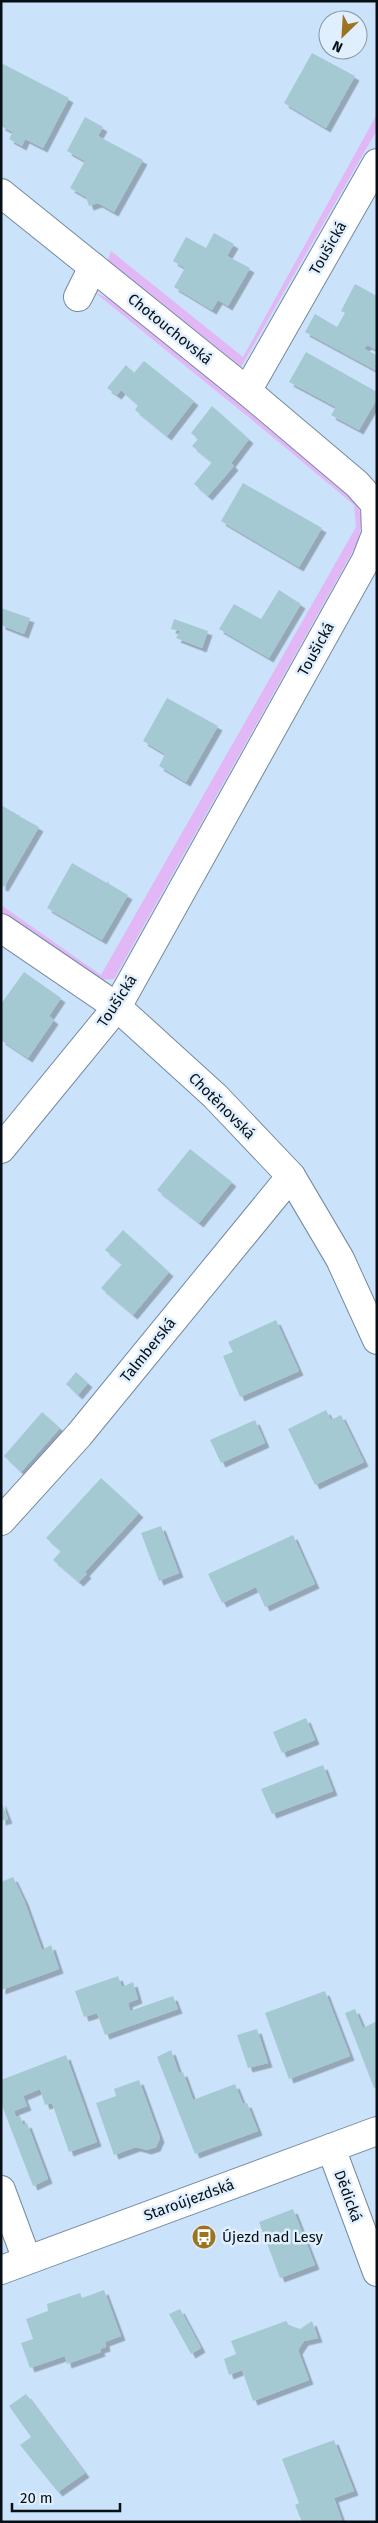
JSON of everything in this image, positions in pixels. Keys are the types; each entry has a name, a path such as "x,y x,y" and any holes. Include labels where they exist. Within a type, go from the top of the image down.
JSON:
{"street":[{"name":"Toušická","path":"1,1149 117,1007 366,560 376,534 374,504 357,484 247,391 377,163"},
{"name":"Chotouchovská","path":"1,193 247,391"},
{"path":"78,297 93,267"},
{"name":"Chotěnovská","path":"1,928 117,1007 215,1096 291,1176 340,1260 377,1340"},
{"name":"Talmberská","path":"1,1521 79,1436 291,1176"},
{"name":"Staroújezdská","path":"1,2270 377,2131"},
{"name":"Dědická","path":"331,2148 377,2272"},
{"path":"1,2190 27,2260"}],"shaded area":[{"path":"377,114 377,130 241,367 107,262 111,251 243,357"},
{"path":"93,291 128,308 356,498 362,519 358,542 114,979 97,980 1,914 1,905 101,975 356,527 354,505"}],"building":[{"path":"312,53 318,56 318,60 325,60 355,76 326,128 284,103"},
{"path":"1,63 69,98 43,148 25,139 22,146 9,139 13,132 1,126"},
{"path":"85,117 103,127 98,136 143,160 114,212 98,203 89,206 86,197 70,188 85,161 67,151"},
{"path":"214,233 234,244 227,256 250,268 228,306 218,300 212,310 174,287 185,268 173,261 186,237 206,248"},
{"path":"355,284 377,296 377,350 367,345 364,349 377,355 377,371 305,332 315,314 337,327 345,313 341,311"},
{"path":"306,352 377,392 377,399 359,430 331,415 336,407 289,382"},
{"path":"144,361 194,401 167,436 135,410 138,405 121,390 117,395 107,388 126,365 134,373"},
{"path":"212,406 249,439 231,463 234,466 208,496 194,484 212,462 192,446 198,439 191,433"},
{"path":"243,483 322,528 299,567 221,521"},
{"path":"279,590 301,604 269,658 219,629 234,604 261,619"},
{"path":"1,608 30,618 24,634 1,625"},
{"path":"174,619 208,631 202,648 176,638 180,631 171,629"},
{"path":"167,698 218,726 186,782 159,766 165,754 143,741"},
{"path":"1,805 18,815 20,814 19,816 39,827 4,887 1,886"},
{"path":"72,863 107,883 108,881 109,884 128,895 102,940 47,908"},
{"path":"24,972 61,998 49,1016 54,1020 28,1058 1,1040 1,1004"},
{"path":"190,1149 232,1182 199,1223 157,1190"},
{"path":"123,1230 169,1272 133,1315 101,1288 122,1264 105,1250"},
{"path":"276,1320 299,1371 240,1397 223,1356 233,1352 228,1342"},
{"path":"76,1372 88,1383 78,1395 66,1384"},
{"path":"326,1410 331,1420 341,1415 364,1462 315,1485 288,1429"},
{"path":"42,1412 60,1428 21,1472 4,1456"},
{"path":"255,1420 265,1443 221,1463 210,1440"},
{"path":"101,1478 139,1513 85,1572 87,1574 79,1582 53,1560 61,1551 46,1538"},
{"path":"161,1526 179,1573 159,1581 141,1533"},
{"path":"293,1535 315,1584 265,1607 256,1587 222,1603 208,1574"},
{"path":"306,1718 315,1740 282,1753 273,1732"},
{"path":"323,1765 333,1791 272,1814 261,1789"},
{"path":"1,1801 8,1819 1,1821"},
{"path":"13,1877 24,1900 42,1950 51,1945 59,1969 1,1990 1,1882"},
{"path":"118,1976 122,1987 133,1982 138,1999 128,2003 130,2011 173,1996 178,2009 105,2035 97,2013 84,2017 75,1991"},
{"path":"325,1991 350,2056 289,2079 265,2013"},
{"path":"355,2009 363,2028 377,2021 377,2087 374,2088 345,2013"},
{"path":"257,2029 268,2063 248,2068 237,2035"},
{"path":"171,2050 179,2073 183,2072 193,2100 235,2084 243,2104 247,2103 258,2131 195,2154 157,2057"},
{"path":"66,2055 97,2142 69,2152 52,2103 45,2105 40,2089 23,2096 27,2106 14,2111 16,2117 20,2116 23,2125 27,2123 48,2179 33,2186 1,2103 1,2080"},
{"path":"139,2080 160,2138 156,2147 147,2150 136,2147 114,2155 96,2103 116,2096 114,2089"},
{"path":"293,2209 315,2265 280,2278 259,2222"},
{"path":"104,2290 121,2336 105,2342 106,2347 100,2349 101,2352 67,2364 65,2356 30,2368 21,2343 33,2339 26,2319 48,2311 47,2304 80,2293 82,2298"},
{"path":"180,2309 201,2348 191,2354 169,2314"},
{"path":"286,2321 289,2325 300,2329 312,2321 318,2338 304,2341 298,2350 309,2380 253,2401 242,2370 229,2375 224,2359 236,2354 231,2341"},
{"path":"26,2394 85,2473 58,2492 20,2445 31,2437 9,2406"},
{"path":"334,2440 354,2491 334,2498 342,2521 302,2522 295,2505 299,2503 282,2459"}],"place":[{"name":"Újezd nad Lesy","path":"204,2237"}]}
